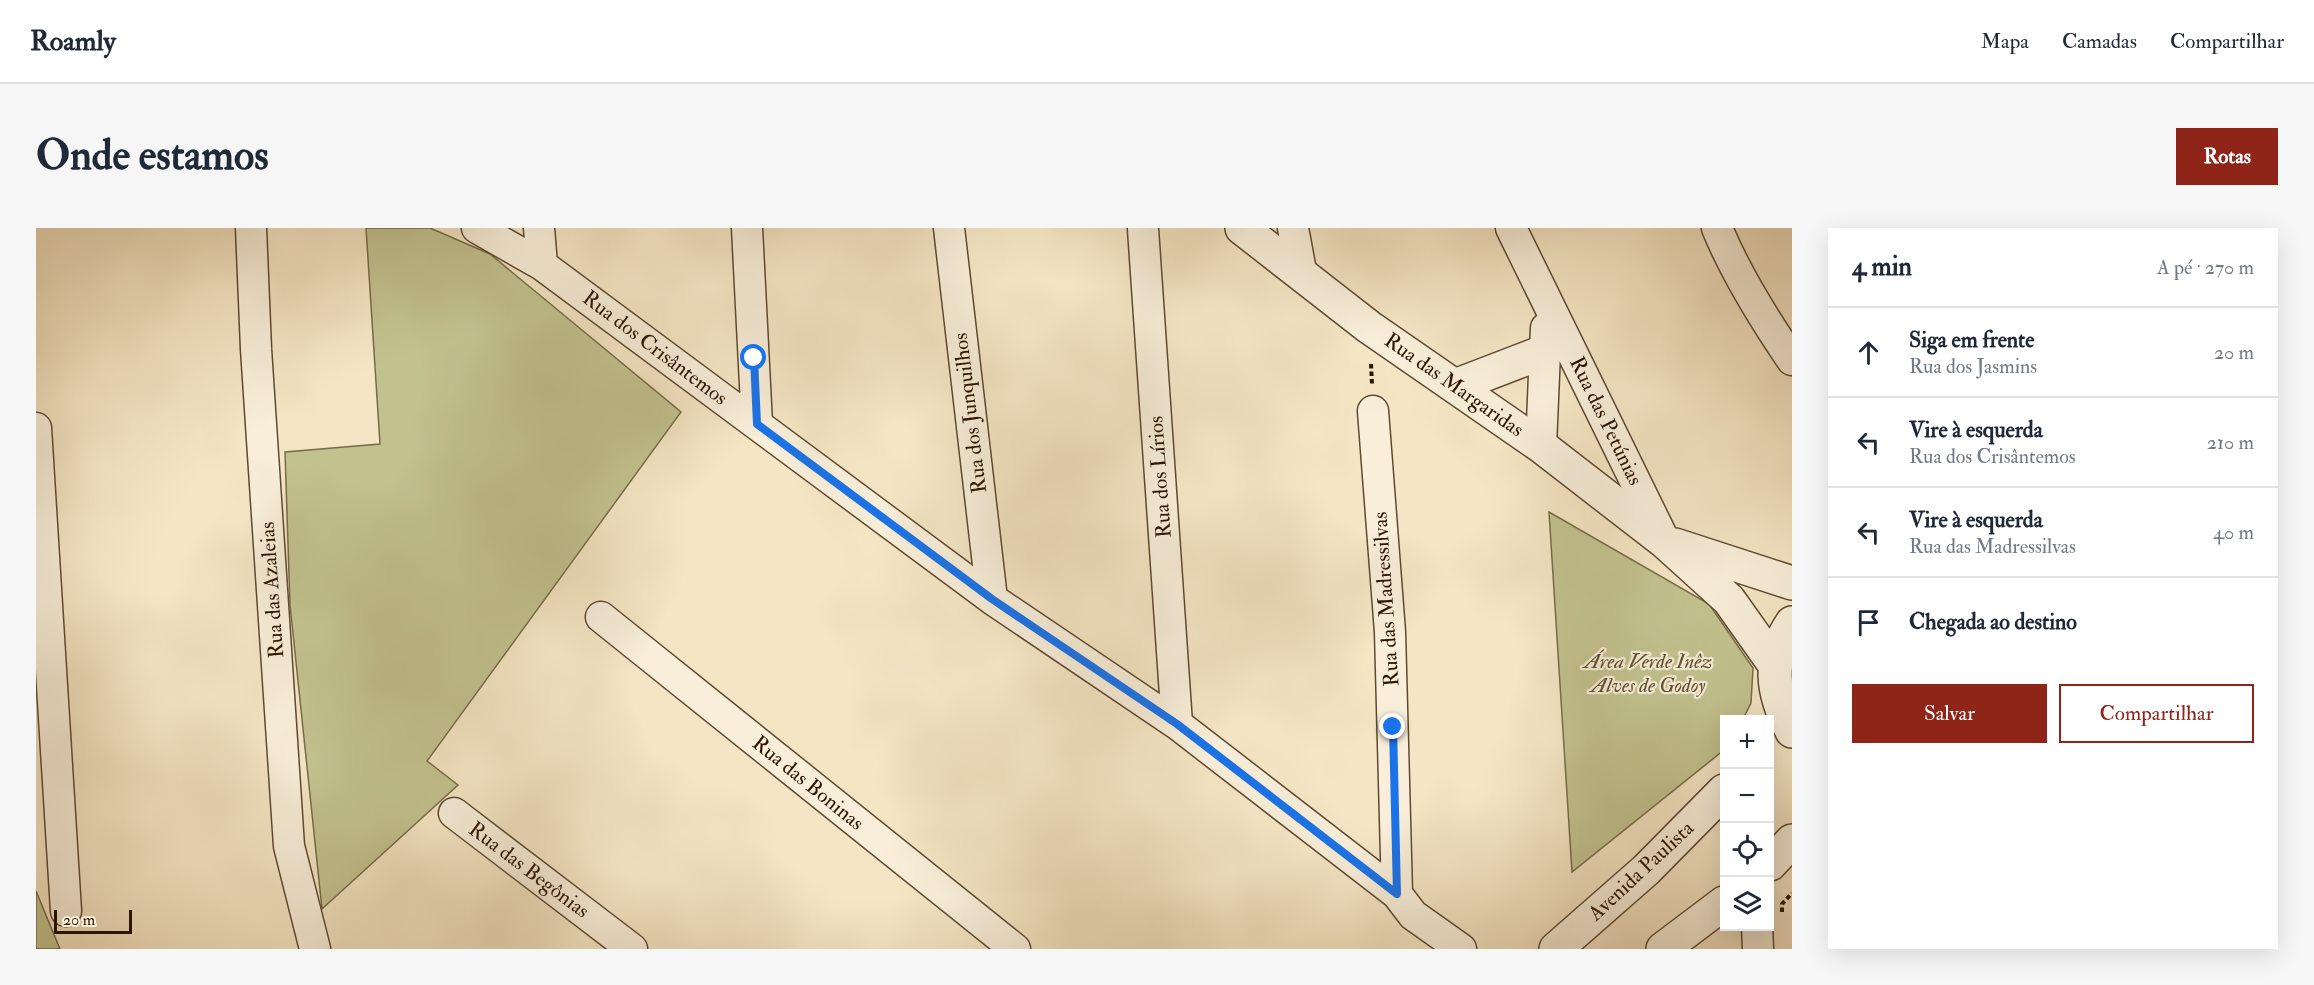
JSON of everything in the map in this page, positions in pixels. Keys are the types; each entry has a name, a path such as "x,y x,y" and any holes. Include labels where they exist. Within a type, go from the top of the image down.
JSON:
{"street":[{"name":"Rua das Azaleias","path":"251,228 256,349 289,846 315,949"},
{"name":"Rua dos Crisântemos","path":"477,228 542,265 992,599 1177,724 1397,894 1413,915 1461,949"},
{"path":"539,228 542,265"},
{"path":"747,228 757,424"},
{"name":"Rua dos Junquilhos","path":"949,228 992,599"},
{"name":"Rua das Margaridas","path":"1242,228 1301,271 1369,327 1542,446 1665,542 1729,600 1775,665"},
{"path":"1293,228 1301,271"},
{"name":"Rua das Petúnias","path":"1511,228 1665,542"},
{"path":"1717,228 1725,247 1792,360"},
{"name":"Rua dos Lírios","path":"1143,229 1177,724"},
{"name":"Rua das Petúnias","path":"1542,446 1547,301"},
{"path":"1455,386 1546,351"},
{"name":"Rua das Madressilvas","path":"1373,411 1390,632 1397,894"},
{"path":"36,428 66,911"},
{"name":"Rua das Margaridas","path":"1665,542 1792,583"},
{"name":"Rua das Boninas","path":"601,617 1016,949"},
{"path":"1780,723 1775,686 1775,665 1783,636 1792,623"},
{"name":"Avenida Paulista","path":"1556,949 1646,870 1720,796"},
{"name":"Rua das Begônias","path":"454,813 633,949"},
{"path":"1774,860 1792,841"},
{"path":"1663,949 1720,907"},
{"path":"1757,931 1758,949"}],"path":[{"path":"1369,327 1373,411"}],"green space":[{"path":"366,228 430,228 490,254 681,412 427,761 458,785 322,909 290,605 285,452 380,444"},
{"name":"Área Verde Inêz Alves de Godoy","path":"1549,512 1709,604 1753,668 1751,703 1745,715 1720,715 1720,753 1572,872"},
{"path":"36,891 60,949 36,949"}],"route":[{"path":"754,358 757,424 992,599 1177,724 1397,894 1393,727"}]}
